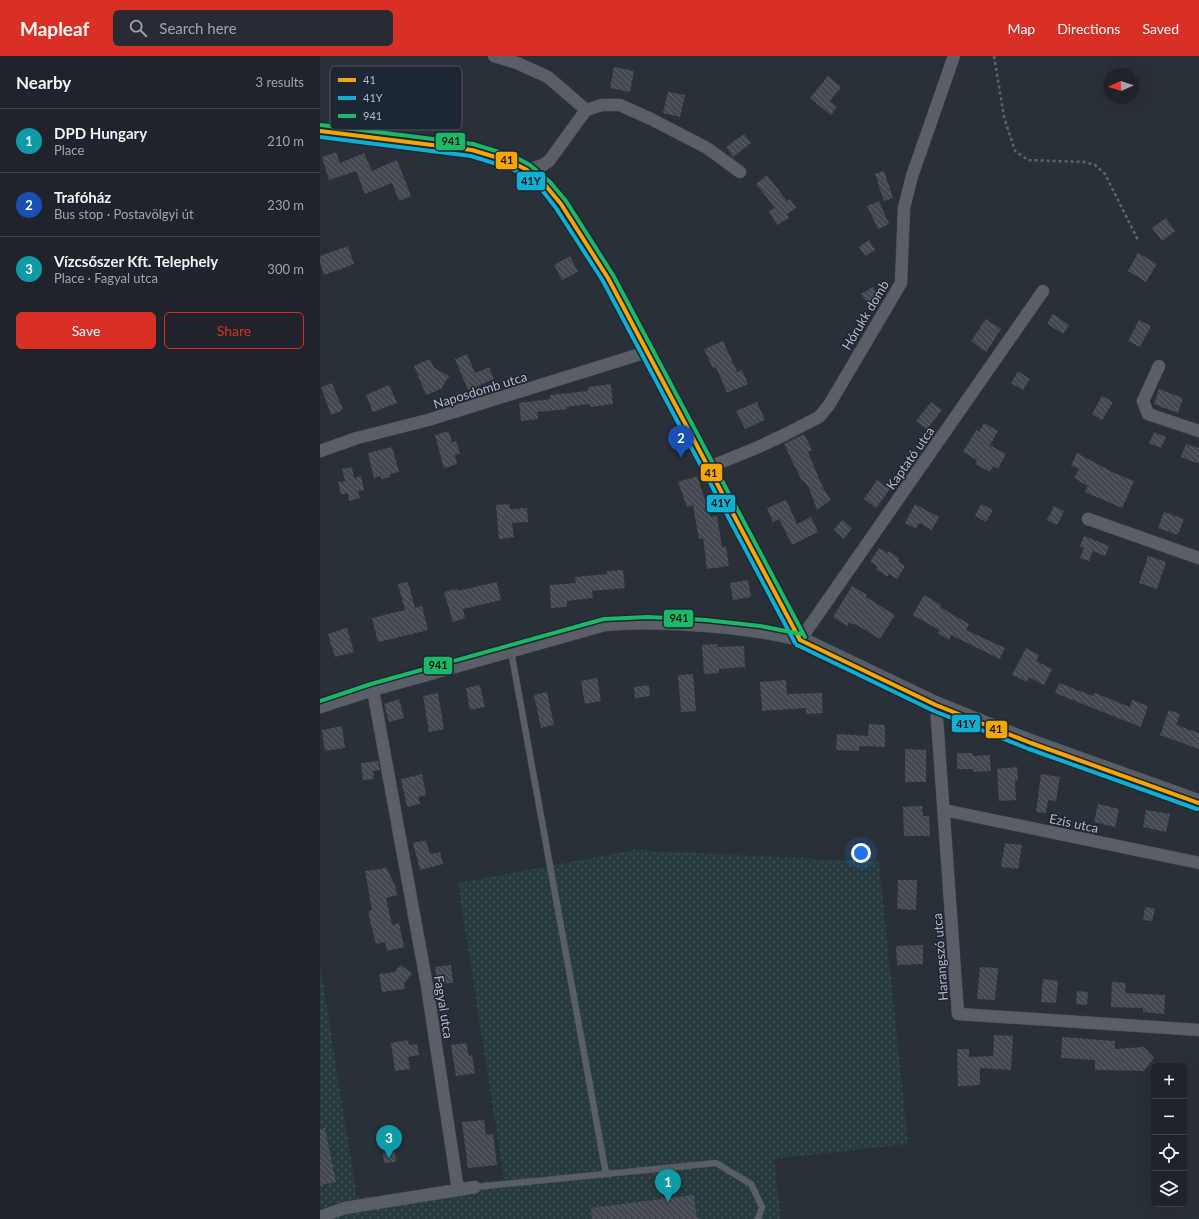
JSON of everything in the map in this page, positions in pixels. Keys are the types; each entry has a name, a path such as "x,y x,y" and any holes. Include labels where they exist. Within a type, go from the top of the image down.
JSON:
{"street":[{"path":"494,56 517,63 548,77 586,110"},
{"name":"Hórukk domb","path":"708,467 754,449 819,417 829,405 900,282 904,208 912,176 954,56"},
{"path":"527,170 543,165 549,161 586,110 602,105 620,105 707,148 740,172"},
{"path":"320,131 472,150 512,162 527,170 546,186 561,204 608,278 800,640"},
{"path":"546,186 549,161"},
{"name":"Kaptató utca","path":"800,640 1043,291"},
{"name":"Naposdomb utca","path":"320,451 362,437 428,420 647,352"},
{"path":"1159,366 1143,401 1148,414 1199,431"},
{"path":"1088,520 1199,558"},
{"path":"320,706 605,625 659,622 718,626 766,632 800,640 936,705 1031,743 1199,803"},
{"name":"Fagyal utca","path":"373,690 427,986 458,1190"},
{"name":"Harangszó utca","path":"936,705 958,1014 1199,1030"},
{"name":"Ezis utca","path":"944,810 1199,863"},
{"path":"320,1217 345,1208 475,1187"}],"lane":[{"path":"511,651 606,1174"},
{"path":"475,1187 716,1163 751,1184 762,1207 758,1219"}],"path":[{"path":"994,56 1004,117 1015,151 1028,160 1084,162 1095,165 1105,174 1138,240"}],"green space":[{"path":"634,850 879,862 908,1144 774,1159 781,1219 320,1219 320,965 357,1198 504,1179 458,883"}],"building":[{"path":"614,67 634,71 630,92 610,88"},
{"path":"828,76 841,87 830,101 837,107 831,115 810,98"},
{"path":"668,92 685,95 680,117 663,113"},
{"path":"744,134 751,143 733,157 726,147"},
{"path":"336,152 340,163 364,153 372,171 397,160 411,196 399,201 392,183 365,194 356,171 329,180 322,157"},
{"path":"884,171 893,198 884,201 875,174"},
{"path":"767,175 787,201 790,199 796,208 787,214 789,218 777,225 769,211 775,208 756,184"},
{"path":"879,201 889,224 878,229 867,206"},
{"path":"1166,218 1175,231 1162,241 1152,228"},
{"path":"869,240 875,250 866,256 859,247"},
{"path":"348,246 354,264 324,275 320,263 320,256"},
{"path":"1138,253 1157,264 1146,282 1128,271"},
{"path":"570,256 578,272 562,280 554,265"},
{"path":"873,287 878,295 867,303 861,294"},
{"path":"1053,314 1069,325 1063,334 1047,324"},
{"path":"986,319 1001,329 986,352 971,341"},
{"path":"1139,320 1151,326 1140,347 1128,341"},
{"path":"723,341 737,372 742,370 748,384 727,393 716,367 713,368 704,349"},
{"path":"467,354 475,373 489,367 494,379 468,390 455,359"},
{"path":"430,359 434,368 449,376 441,389 426,395 414,366"},
{"path":"1018,371 1030,379 1023,390 1011,383"},
{"path":"332,383 343,410 331,415 321,387"},
{"path":"611,384 613,404 591,407 590,404 566,407 567,409 537,412 538,419 521,421 519,403 551,399 550,395 588,391 588,387"},
{"path":"389,385 397,403 373,412 366,395"},
{"path":"1159,389 1183,398 1178,413 1154,404"},
{"path":"1102,396 1113,402 1102,420 1092,414"},
{"path":"757,402 765,420 745,429 736,411"},
{"path":"931,402 942,410 927,429 916,421"},
{"path":"984,423 998,431 990,445 1006,454 998,469 993,466 990,472 975,464 977,460 963,452 976,430 979,432"},
{"path":"449,431 452,442 456,441 460,454 455,455 457,464 444,468 435,435"},
{"path":"1154,432 1166,437 1161,448 1149,443"},
{"path":"804,434 812,450 808,452 824,490 831,500 817,510 809,488 803,480 802,481 784,444"},
{"path":"1186,444 1199,448 1199,464 1181,457"},
{"path":"392,447 399,472 390,474 391,477 381,479 381,476 374,478 368,453"},
{"path":"1077,453 1112,472 1134,481 1122,508 1085,492 1088,486 1074,478 1079,469 1071,465"},
{"path":"352,467 354,478 361,476 364,490 358,491 360,498 349,501 348,493 341,495 338,482 345,481 342,469"},
{"path":"697,476 711,517 717,516 722,547 726,546 729,566 707,569 703,538 699,539 693,505 687,507 678,482"},
{"path":"877,480 890,489 876,508 864,499"},
{"path":"786,500 797,524 811,517 818,532 792,545 779,519 773,522 767,508"},
{"path":"510,504 510,509 527,508 528,522 512,523 514,537 499,539 496,505"},
{"path":"915,504 939,517 932,530 919,523 916,529 905,523"},
{"path":"981,504 993,510 986,522 975,516"},
{"path":"1054,506 1064,511 1057,525 1047,520"},
{"path":"1164,512 1184,519 1178,535 1158,528"},
{"path":"842,520 852,528 844,539 834,530"},
{"path":"1084,536 1109,546 1105,556 1093,551 1089,561 1080,558 1084,548 1080,546"},
{"path":"879,548 887,553 889,551 899,558 898,561 905,566 897,579 889,574 887,577 876,569 877,566 870,562"},
{"path":"1148,556 1166,562 1157,589 1139,583"},
{"path":"623,570 625,588 592,591 593,598 567,601 567,607 551,608 550,585 576,583 575,577 607,574 607,571"},
{"path":"748,580 751,597 733,600 730,583"},
{"path":"408,582 415,608 422,606 428,630 378,642 372,618 405,610 398,584"},
{"path":"497,582 501,600 463,609 465,618 453,622 444,592 457,589 457,591"},
{"path":"852,586 867,595 866,597 895,615 880,639 855,624 854,625 849,622 847,626 833,617"},
{"path":"924,595 941,605 940,607 969,624 966,630 1005,648 1000,659 951,635 949,640 938,633 939,630 913,615"},
{"path":"347,628 354,652 335,657 328,634"},
{"path":"717,644 718,647 744,646 745,667 719,669 719,673 704,674 702,645"},
{"path":"1026,648 1039,655 1036,661 1052,669 1044,685 1029,677 1027,682 1012,675"},
{"path":"693,674 696,711 681,712 678,675"},
{"path":"597,678 601,701 585,704 581,681"},
{"path":"786,680 787,694 822,693 823,713 806,714 806,708 762,711 760,682"},
{"path":"1059,683 1093,696 1095,693 1130,707 1132,700 1148,706 1141,727 1055,693"},
{"path":"480,685 485,707 470,710 466,688"},
{"path":"649,685 650,696 635,698 634,687"},
{"path":"547,692 554,725 541,728 534,695"},
{"path":"438,693 444,729 429,732 423,696"},
{"path":"399,699 404,718 389,722 384,704"},
{"path":"1169,710 1180,714 1176,725 1199,733 1199,749 1160,735"},
{"path":"869,724 885,725 885,747 859,746 859,751 836,750 837,734 868,736"},
{"path":"342,726 345,748 325,751 322,730"},
{"path":"905,749 926,750 926,782 905,782"},
{"path":"957,753 973,753 973,756 990,755 991,771 974,772 973,769 957,769"},
{"path":"378,761 380,770 373,771 374,779 363,780 361,763"},
{"path":"1017,767 1018,780 1015,780 1016,800 999,801 997,769"},
{"path":"422,774 426,795 418,797 420,804 407,807 401,779"},
{"path":"1041,774 1060,777 1056,801 1048,800 1046,813 1036,812"},
{"path":"1098,804 1119,809 1115,827 1094,822"},
{"path":"922,806 923,816 929,816 930,836 904,836 903,807"},
{"path":"1146,810 1170,814 1166,832 1143,827"},
{"path":"426,840 430,854 440,852 443,864 420,870 413,843"},
{"path":"1005,843 1022,845 1018,869 1001,867"},
{"path":"386,867 395,885 397,895 386,898 392,925 399,923 404,947 387,951 385,942 376,944 368,912 372,910 365,871 382,869"},
{"path":"898,880 917,880 916,910 897,909"},
{"path":"1145,907 1155,909 1152,921 1143,920"},
{"path":"923,945 923,964 897,965 896,946"},
{"path":"400,965 412,973 404,984 405,989 382,992 379,974 395,972"},
{"path":"451,965 453,983 437,984 435,967"},
{"path":"980,967 998,968 995,1000 977,999"},
{"path":"1043,979 1058,981 1056,1003 1041,1002"},
{"path":"1112,982 1126,983 1125,993 1165,995 1164,1014 1143,1012 1143,1008 1111,1007"},
{"path":"1077,991 1088,992 1087,1005 1076,1004"},
{"path":"994,1035 1013,1036 1011,1070 980,1068 980,1085 958,1086 957,1049 969,1049 969,1057 993,1056"},
{"path":"1062,1037 1115,1041 1115,1049 1144,1047 1154,1058 1144,1071 1095,1070 1095,1060 1061,1058"},
{"path":"408,1040 409,1045 417,1044 419,1055 408,1057 410,1069 395,1071 391,1043"},
{"path":"466,1043 469,1056 472,1055 475,1073 456,1076 451,1045"},
{"path":"484,1120 486,1135 493,1134 497,1165 468,1168 462,1122"},
{"path":"325,1128 336,1182 320,1185 320,1129"},
{"path":"395,1152 396,1162 384,1163 383,1153"},
{"path":"694,1195 697,1219 592,1219 591,1208"}],"transit line":[{"name":"941","path":"321,125 330,126"},
{"name":"941","path":"361,130 473,144 515,157 530,165 550,182 566,201 613,275 805,637"},
{"name":"41","path":"320,131 472,150 512,162 527,170 546,186 561,204 608,278 800,640"},
{"name":"41Y","path":"320,137 471,156 510,168 524,175 542,190 556,208 603,281 795,643"},
{"name":"941","path":"320,701 371,684 604,619 648,617 706,620 760,626 801,634"},
{"name":"41","path":"800,640 936,705 1031,743 1199,803"},
{"name":"41Y","path":"797,645 934,711 1029,749 1197,809"}],"place":[{"name":"Trafóház","path":"681,458"},
{"name":"Vízcsőszer Kft. Telephely","path":"389,1158"},
{"name":"DPD Hungary","path":"668,1202"}]}
